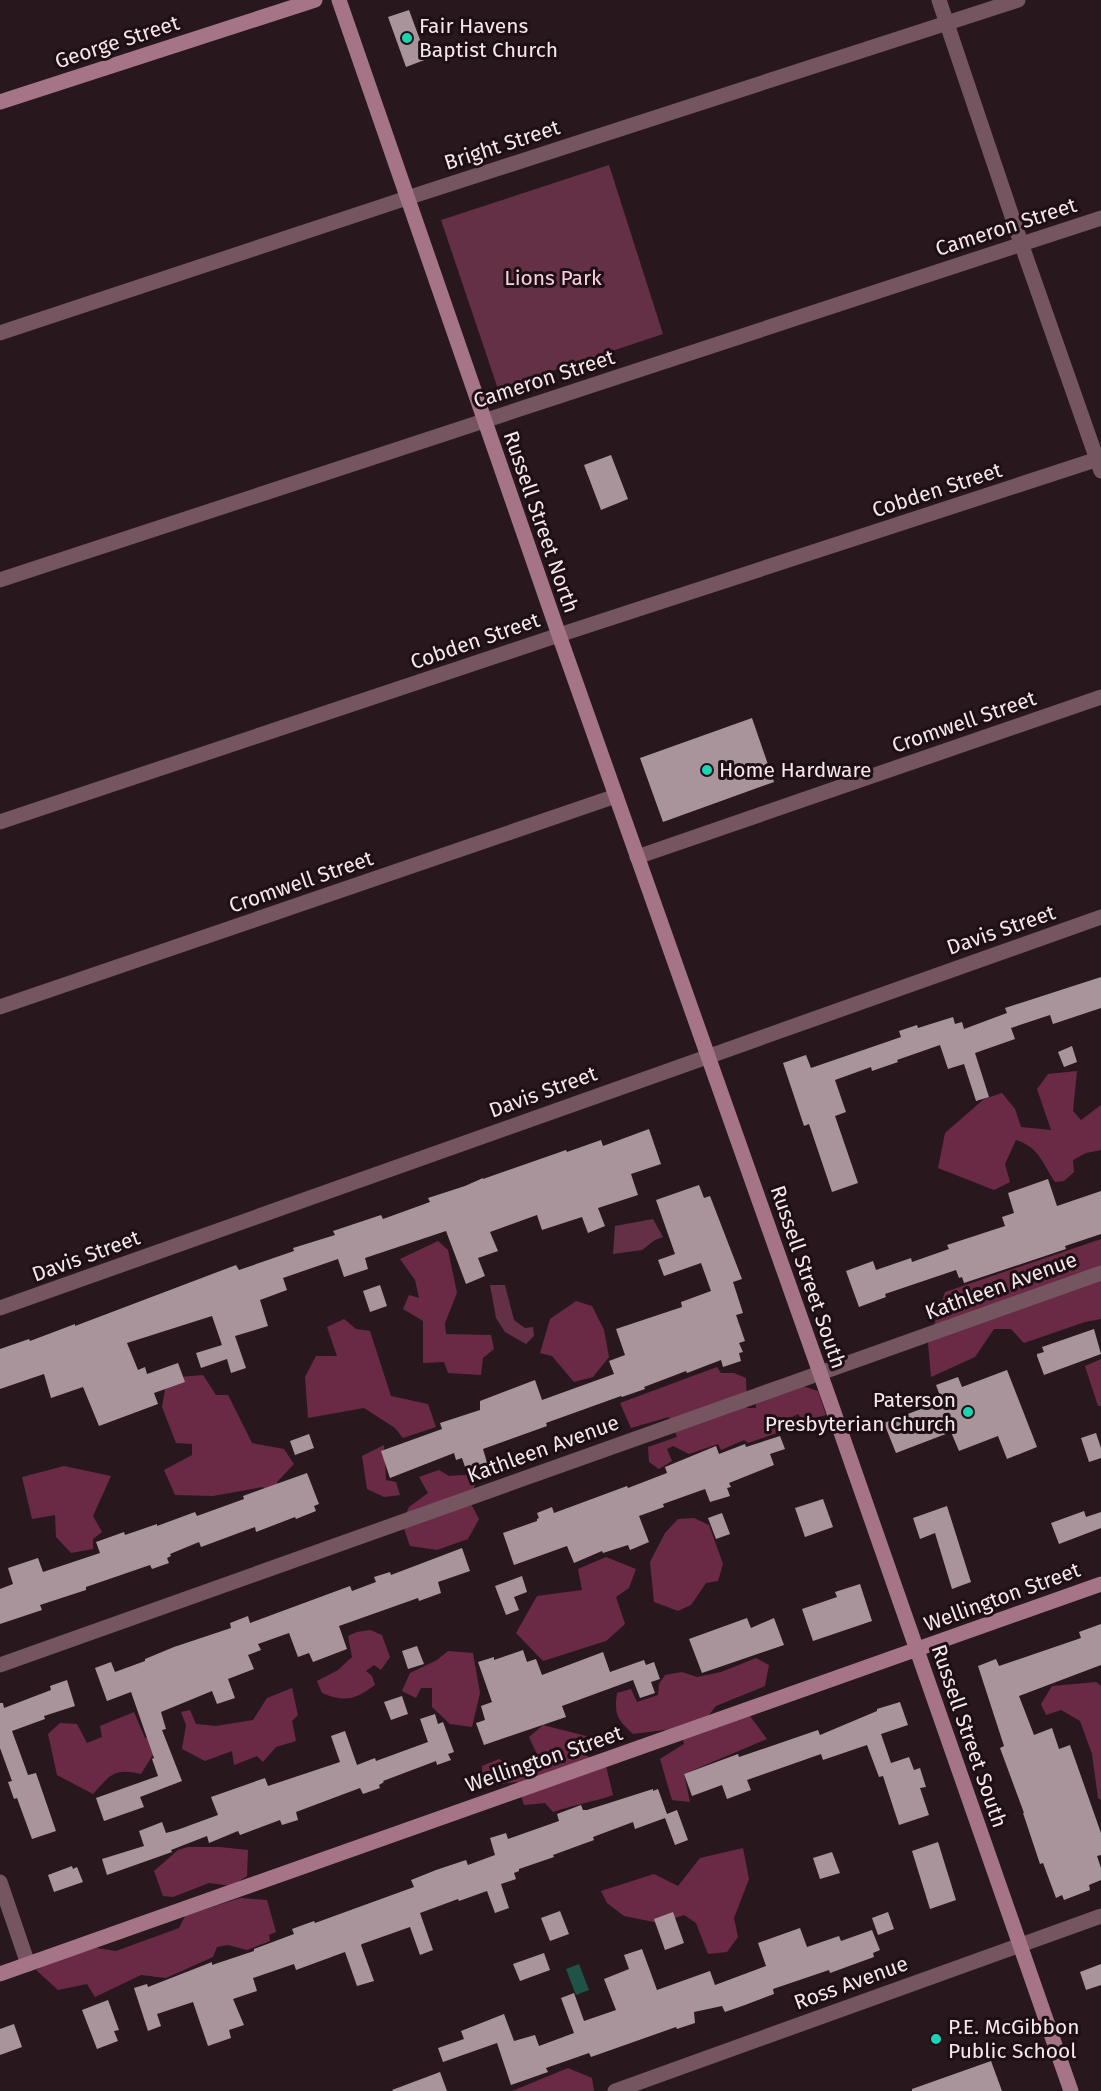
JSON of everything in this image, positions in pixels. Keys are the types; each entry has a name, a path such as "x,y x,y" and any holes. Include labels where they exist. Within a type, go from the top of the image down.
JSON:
{"street":[{"name":"George Street","path":"0,102 315,0"},
{"name":"Russell Street North","path":"339,0 558,635 708,1056"},
{"path":"939,0 1021,243 1100,463"},
{"name":"Bright Street","path":"0,333 1018,0"},
{"name":"Cameron Street","path":"0,580 1101,218"},
{"name":"Cobden Street","path":"0,822 558,635 1100,463"},
{"name":"Cromwell Street","path":"637,857 1101,697"},
{"name":"Cromwell Street","path":"0,1007 616,796"},
{"name":"Davis Street","path":"0,1308 1101,917"},
{"name":"Russell Street South","path":"708,1056 1071,2091"},
{"name":"Kathleen Avenue","path":"0,1665 1101,1273"},
{"name":"Wellington Street","path":"0,1974 1101,1584"},
{"path":"0,1882 28,1964"},
{"name":"Ross Avenue","path":"615,2091 1101,1916"}],"green space":[{"name":"Lions Park","path":"609,165 663,334 498,389 441,220"},
{"path":"653,1219 663,1237 642,1250 613,1254 615,1226"},
{"path":"490,1285 505,1285 514,1320 525,1328 533,1327 534,1336 526,1344 505,1332 496,1318"}],"shaded area":[{"path":"1077,1071 1073,1111 1081,1120 1101,1105 1101,1150 1086,1153 1073,1160 1074,1172 1064,1181 1055,1182 1035,1152 1016,1140 1005,1164 1010,1182 994,1190 938,1168 945,1133 984,1099 1002,1093 1015,1109 1021,1127 1051,1130 1037,1089 1048,1074"},
{"path":"1101,1239 1101,1319 1085,1322 1024,1343 1011,1329 994,1329 975,1357 931,1377 928,1343 945,1292"},
{"path":"438,1241 448,1250 457,1293 445,1323 446,1334 491,1335 494,1349 483,1358 481,1375 448,1373 444,1362 423,1363 423,1321 403,1309 409,1295 419,1298 415,1280 400,1259"},
{"path":"576,1301 592,1306 604,1330 609,1357 593,1377 574,1382 552,1356 540,1353 550,1319"},
{"path":"344,1319 356,1329 370,1331 391,1396 428,1404 436,1427 403,1438 395,1428 364,1408 308,1418 305,1377 316,1356 337,1356 327,1327"},
{"path":"1101,1359 1101,1406 1098,1406 1085,1366"},
{"path":"717,1367 721,1373 734,1373 746,1378 747,1408 756,1408 755,1388 781,1379 818,1391 826,1415 803,1421 798,1414 778,1424 777,1433 748,1443 744,1440 721,1450 718,1444 689,1454 673,1446 667,1449 672,1461 659,1469 649,1462 648,1447 677,1437 669,1417 631,1428 620,1403"},
{"path":"203,1375 216,1395 228,1395 252,1443 284,1449 294,1464 277,1482 280,1490 268,1494 263,1487 213,1496 175,1495 164,1470 192,1455 192,1444 176,1443 162,1407 167,1378"},
{"path":"384,1445 386,1480 396,1482 400,1495 384,1497 367,1489 362,1456"},
{"path":"64,1466 111,1476 93,1516 102,1532 93,1539 93,1549 71,1553 56,1537 55,1515 32,1519 22,1477"},
{"path":"439,1470 449,1476 478,1474 470,1502 479,1519 468,1539 437,1550 410,1546 402,1523 409,1507 428,1493 419,1477"},
{"path":"694,1518 709,1525 723,1564 718,1581 706,1583 691,1605 678,1611 654,1602 650,1562 665,1533 678,1519"},
{"path":"606,1557 636,1569 629,1588 616,1597 625,1624 606,1641 543,1661 516,1633 537,1596 582,1590 578,1569"},
{"path":"370,1630 382,1635 390,1657 381,1670 374,1665 366,1671 372,1676 375,1685 362,1694 344,1699 322,1693 317,1681 338,1670 352,1657 348,1636"},
{"path":"448,1651 473,1653 480,1693 472,1727 450,1724 432,1707 432,1688 421,1688 416,1698 402,1691 410,1673 437,1660"},
{"path":"756,1658 769,1665 765,1686 716,1706 708,1716 750,1716 767,1739 684,1774 690,1802 672,1800 660,1759 684,1744 680,1728 633,1734 618,1716 617,1693 631,1689 637,1702 658,1695 659,1684 665,1675 682,1672 697,1677 721,1672"},
{"path":"1096,1682 1101,1686 1101,1800 1098,1798 1092,1754 1080,1721 1061,1710 1046,1715 1041,1704 1052,1686"},
{"path":"292,1688 298,1715 292,1721 296,1741 276,1747 263,1762 257,1756 234,1765 232,1751 205,1761 182,1749 186,1725 181,1712 190,1710 196,1724 216,1726 253,1720 267,1698"},
{"path":"134,1712 145,1738 153,1736 156,1750 141,1774 119,1772 114,1774 93,1794 57,1775 48,1734 60,1723 77,1724 87,1743 102,1737 100,1726"},
{"path":"543,1725 586,1736 585,1755 606,1766 613,1795 553,1812 545,1803 524,1805 517,1782 483,1786 482,1766 499,1759 518,1771 544,1769 529,1737"},
{"path":"188,1847 248,1850 247,1876 232,1886 209,1883 173,1897 163,1896 154,1871 178,1850"},
{"path":"743,1848 749,1879 734,1918 738,1937 727,1952 708,1954 696,1923 684,1915 659,1923 624,1916 607,1903 601,1891 654,1874 678,1886 700,1858"},
{"path":"240,1898 267,1900 276,1932 269,1935 270,1941 247,1950 228,1945 217,1947 213,1957 166,1978 141,1975 95,1997 87,1984 58,1990 36,1970 44,1964 96,1948 116,1951 179,1928 185,1916"},
{"path":"579,1964 589,1990 576,1995 566,1969"},
{"path":"568,2068 592,2078 594,2091 512,2091"}],"building":[{"name":"Fair Havens Baptist Church","path":"409,10 427,59 406,67 388,17"},
{"path":"611,455 628,499 601,510 584,465"},
{"name":"Home Hardware","path":"752,718 774,782 663,822 640,758"},
{"path":"1101,977 1101,1008 1053,1024 1050,1015 1011,1028 1015,1039 975,1053 989,1097 976,1101 964,1064 948,1069 940,1045 872,1071 871,1067 835,1080 846,1112 835,1116 858,1183 832,1192 809,1124 804,1126 783,1063 806,1055 811,1068 901,1037 899,1031 917,1025 918,1028 953,1017 955,1024 962,1022 964,1029 1007,1013 1005,1008"},
{"path":"1072,1046 1077,1062 1064,1067 1058,1052"},
{"path":"649,1129 661,1164 631,1174 638,1195 598,1208 605,1226 588,1233 582,1217 542,1230 537,1215 490,1232 498,1251 478,1258 485,1276 466,1284 446,1231 365,1258 368,1269 344,1277 338,1259 283,1278 287,1290 260,1300 268,1326 235,1336 246,1368 231,1373 227,1359 201,1368 196,1353 222,1345 212,1316 127,1343 138,1370 145,1367 147,1374 178,1363 185,1382 154,1393 158,1404 99,1426 83,1387 51,1398 44,1374 0,1389 0,1349 29,1339 30,1341 75,1324 75,1326 236,1265 239,1270 294,1251 293,1248 335,1235 333,1231 381,1215 383,1219 430,1202 428,1198 483,1178 566,1150 567,1152 601,1140 603,1146"},
{"path":"1048,1179 1057,1206 1101,1191 1101,1234 1065,1246 1066,1249 964,1283 956,1270 885,1294 886,1297 859,1307 846,1271 873,1261 876,1270 911,1258 912,1262 949,1249 947,1245 1005,1226 1002,1217 1014,1213 1008,1193"},
{"path":"699,1185 704,1198 710,1196 742,1279 733,1282 743,1313 736,1315 745,1341 739,1343 743,1352 739,1353 741,1361 723,1367 721,1360 687,1373 686,1371 644,1387 645,1389 546,1423 547,1426 483,1449 488,1466 467,1473 462,1458 456,1460 454,1453 390,1478 381,1451 442,1429 440,1423 480,1410 480,1401 535,1380 542,1400 614,1374 609,1361 625,1355 616,1329 682,1307 681,1302 711,1291 701,1263 664,1276 658,1260 675,1254 656,1200"},
{"path":"380,1285 387,1306 370,1312 363,1291"},
{"path":"1094,1329 1101,1354 1044,1375 1037,1356 1044,1352 1042,1347"},
{"name":"Paterson Presbyterian Church","path":"1007,1370 1037,1447 1007,1459 998,1436 959,1451 951,1432 896,1453 884,1423 942,1401 936,1385 958,1377 962,1387"},
{"path":"1096,1433 1101,1448 1101,1458 1089,1462 1081,1438"},
{"path":"309,1434 314,1448 295,1455 290,1441"},
{"path":"780,1436 785,1449 770,1454 774,1465 729,1483 731,1487 727,1488 730,1496 710,1502 705,1489 663,1504 664,1507 639,1516 649,1542 630,1550 628,1545 603,1553 602,1551 574,1563 567,1546 514,1565 503,1533 537,1521 539,1518 537,1513 552,1507 554,1513 627,1486 628,1488 667,1473 665,1467 716,1446 719,1454 745,1444 746,1447"},
{"path":"307,1473 319,1504 314,1506 316,1511 256,1532 255,1527 201,1547 199,1542 170,1554 171,1556 167,1558 169,1563 152,1569 150,1565 86,1587 86,1590 40,1605 42,1610 0,1624 0,1589 13,1584 8,1568 38,1558 43,1572 100,1553 96,1542 124,1532 125,1535 157,1524 157,1526 195,1512 197,1516 244,1499 243,1496"},
{"path":"823,1499 833,1527 805,1537 795,1508"},
{"path":"947,1506 971,1582 952,1589 935,1533 920,1539 913,1518"},
{"path":"1084,1511 1086,1517 1101,1512 1101,1528 1059,1544 1051,1523"},
{"path":"722,1513 730,1534 716,1539 708,1518"},
{"path":"462,1548 470,1571 438,1582 441,1593 419,1601 418,1598 339,1626 347,1649 313,1662 309,1653 298,1657 289,1633 258,1644 261,1650 248,1655 254,1669 228,1679 235,1698 217,1704 212,1691 161,1712 166,1729 162,1730 182,1781 140,1797 144,1807 104,1821 96,1798 158,1776 131,1692 107,1701 95,1668 111,1662 115,1672 174,1647 231,1628 230,1623 248,1616 250,1623 350,1586 352,1591 376,1582 374,1577 390,1572 391,1575"},
{"path":"522,1576 527,1592 514,1597 519,1610 506,1615 495,1586"},
{"path":"860,1584 872,1621 813,1641 802,1609 837,1597 835,1592"},
{"path":"747,1618 751,1628 774,1618 784,1645 702,1673 689,1639"},
{"path":"1101,1624 1101,1665 1019,1696 1034,1735 1052,1728 1059,1749 1070,1745 1101,1833 1101,1855 1097,1856 1101,1868 1101,1880 1089,1885 1090,1890 1064,1900 1062,1895 1056,1898 1043,1863 1040,1864 1000,1748 1004,1746 978,1666 996,1659 999,1666 1081,1638 1079,1632"},
{"path":"417,1646 424,1664 408,1669 402,1651"},
{"path":"523,1650 527,1662 536,1659 542,1675 603,1652 610,1672 644,1660 646,1665 654,1662 660,1679 651,1682 655,1693 640,1698 633,1680 562,1706 566,1717 484,1745 476,1723 485,1720 481,1706 492,1702 478,1662 494,1657 494,1660"},
{"path":"67,1680 75,1706 44,1716 45,1719 12,1731 28,1775 36,1773 56,1831 32,1839 17,1798 14,1799 8,1782 12,1781 0,1748 0,1703 3,1703 4,1708 51,1690 50,1686"},
{"path":"402,1696 408,1714 391,1720 384,1702"},
{"path":"900,1702 908,1725 881,1734 891,1763 909,1757 914,1770 920,1768 926,1787 920,1788 929,1815 899,1825 883,1776 879,1777 867,1745 823,1760 821,1754 747,1780 751,1790 727,1799 722,1785 692,1796 684,1774 738,1754 739,1757 818,1730 820,1735 877,1711 877,1709"},
{"path":"435,1714 438,1724 443,1722 454,1752 448,1754 451,1760 437,1765 436,1761 383,1781 379,1785 380,1788 363,1794 360,1788 296,1812 298,1820 282,1825 280,1820 240,1835 238,1831 209,1843 207,1836 171,1850 172,1852 107,1875 102,1859 144,1846 139,1831 162,1822 166,1833 177,1830 218,1815 211,1797 265,1778 268,1786 340,1762 331,1736 345,1731 357,1765 375,1758 376,1761 428,1742 420,1719"},
{"path":"653,1789 653,1791 658,1789 667,1814 677,1810 688,1840 675,1845 665,1818 635,1829 633,1822 593,1837 594,1840 553,1855 554,1857 519,1869 514,1873 516,1879 501,1884 509,1908 495,1913 487,1891 420,1913 433,1950 420,1955 410,1927 362,1944 374,1981 357,1986 345,1952 296,1970 294,1964 253,1978 257,1991 233,1999 244,2025 229,2030 231,2038 208,2046 193,2002 157,2014 161,2026 148,2031 134,1988 147,1984 148,1987 212,1962 212,1965 254,1951 254,1949 294,1934 292,1929 314,1921 315,1923 414,1887 411,1880 436,1870 466,1860 468,1865 495,1855 490,1838 506,1833 508,1839 559,1821 557,1814 581,1805 583,1810 587,1810"},
{"path":"938,1842 956,1900 930,1909 912,1851"},
{"path":"832,1852 840,1873 820,1879 813,1858"},
{"path":"72,1866 73,1869 77,1867 83,1882 54,1892 48,1875"},
{"path":"560,1911 569,1934 550,1941 541,1918"},
{"path":"673,1912 684,1943 665,1950 654,1919"},
{"path":"888,1912 894,1929 878,1935 872,1918"},
{"path":"800,1928 807,1947 839,1936 841,1941 872,1930 880,1950 873,1953 874,1957 830,1973 829,1970 773,1989 774,1994 725,2012 722,2006 694,2012 695,2023 677,2029 676,2027 591,2057 589,2053 546,2068 548,2072 511,2085 497,2043 443,2062 438,2048 464,2039 461,2031 504,2014 514,2041 535,2035 539,2046 574,2033 561,1998 574,1993 584,2021 616,2010 604,1979 629,1969 624,1955 642,1949 657,1990 710,1971 715,1985 766,1966 758,1943"},
{"path":"544,1953 550,1970 520,1981 513,1964"},
{"path":"1101,1964 1101,1985 1086,1990 1080,1972"},
{"path":"108,2000 119,2030 114,2031 118,2041 97,2049 82,2010"},
{"path":"14,2024 22,2047 0,2055 0,2029"},
{"path":"991,2061 1002,2091 912,2091 912,2089"},
{"path":"440,2072 447,2091 392,2090"}],"place":[{"name":"Fair Havens Baptist Church","path":"407,38"},
{"name":"Home Hardware","path":"707,770"},
{"name":"Paterson Presbyterian Church","path":"968,1412"},
{"name":"P.E. McGibbon Public School","path":"936,2039"}]}
